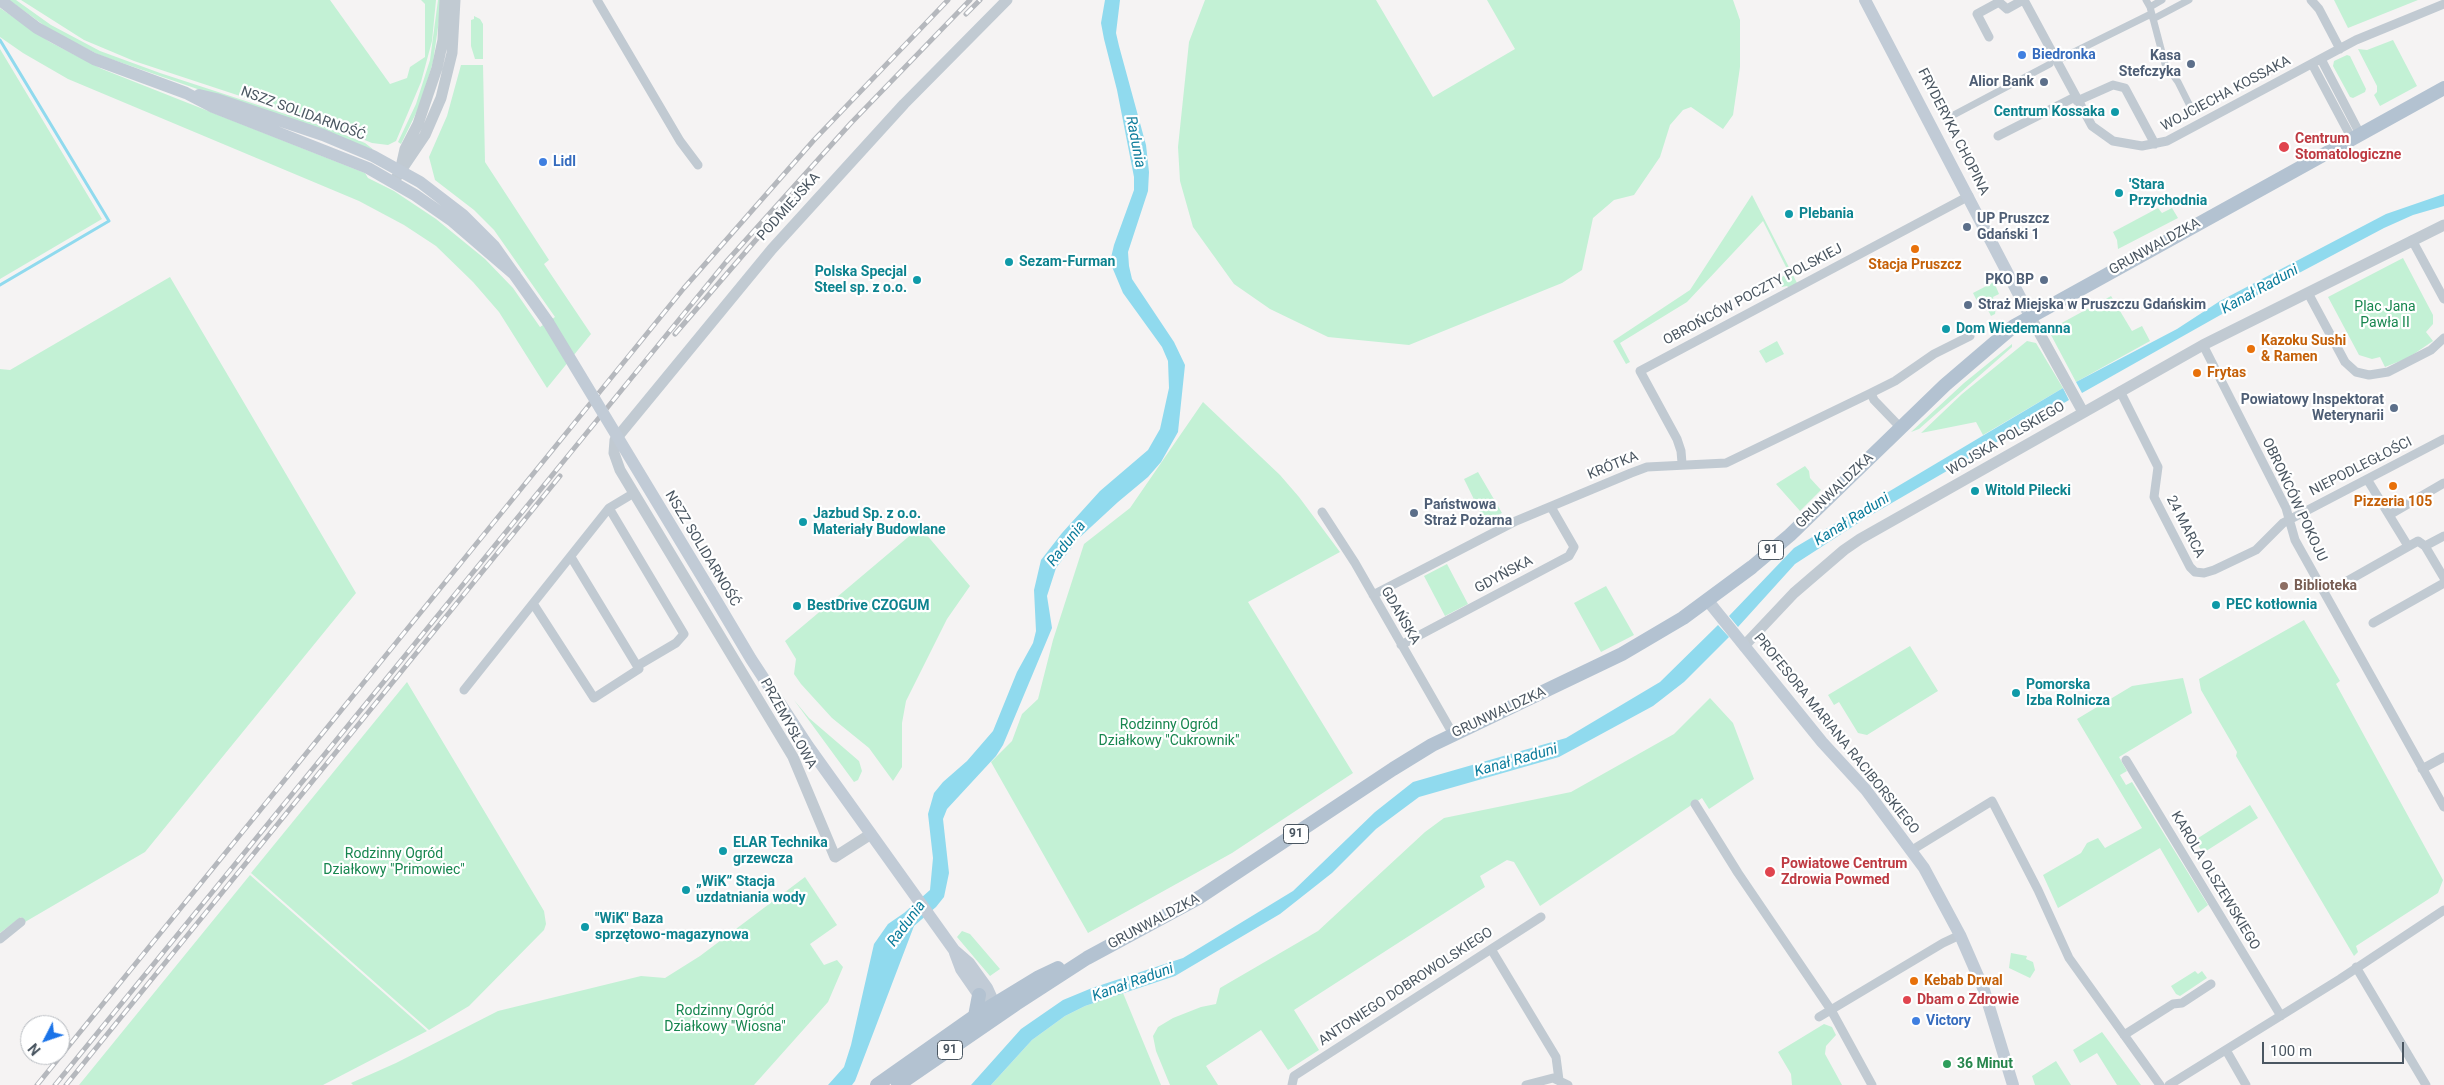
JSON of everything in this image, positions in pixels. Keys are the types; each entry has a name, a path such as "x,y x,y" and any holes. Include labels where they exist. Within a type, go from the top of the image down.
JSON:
{"main road":[{"name":"NSZZ SOLIDARNOŚĆ","path":"0,0 37,28 76,50 114,67 186,93 213,107 432,190 469,220 494,246 548,322 776,699 871,834"},
{"name":"FRYDERYKA CHOPINA","path":"1865,0 2030,316"},
{"name":"GRUNWALDZKA","path":"898,1085 1039,977 1064,965 1087,958 1200,897 1393,769 1453,734 1654,637 1708,601 1790,534 1965,366 2007,331 2030,316 2444,88"},
{"name":"PROFESORA MARIANA RACIBORSKIEGO","path":"1708,601 1822,742 1866,790 1912,850 1932,881 1960,935 1984,990 2013,1085"},
{"path":"871,834 954,950 961,969 979,995 997,1010"},
{"path":"954,950 969,963 997,1010"},
{"path":"974,1017 979,995"},
{"name":"GRUNWALDZKA","path":"877,1085 974,1017 997,1010"}],"street":[{"path":"397,176 405,149 418,124 437,68 443,40 445,0"},
{"path":"397,176 425,135 441,98 452,53 455,0"},
{"path":"597,0 680,142 698,165"},
{"name":"PODMIEJSKA","path":"614,450 615,440 621,430 772,249 898,110 1007,0"},
{"path":"1989,37 1977,14 1999,2 2007,8 2023,0"},
{"name":"WOJCIECHA KOSSAKA","path":"2023,0 2092,126 2108,138 2128,145 2155,144 2171,139 2377,30 2444,4"},
{"path":"2146,0 2165,64 2178,82 2193,112"},
{"path":"2151,13 2162,0"},
{"path":"2062,58 2151,13 2189,0"},
{"path":"2310,0 2319,9 2340,49"},
{"path":"2321,59 2356,136"},
{"path":"1946,119 2050,64"},
{"name":"WOJCIECHA KOSSAKA","path":"2312,64 2356,136"},
{"path":"1998,136 2076,99 2112,85 2125,88 2155,144"},
{"name":"OBROŃCÓW POCZTY POLSKIEJ","path":"1682,463 1682,451 1677,439 1640,371 1969,196"},
{"name":"WOJSKA POLSKIEGO","path":"1744,646 1794,593 1844,550 2203,345 2444,225"},
{"path":"2412,240 2444,299"},
{"path":"2308,293 2345,362 2356,372 2370,375 2393,370 2431,350 2444,338"},
{"name":"FRYDERYKA CHOPINA","path":"2030,316 2083,412"},
{"name":"KRÓTKA","path":"1373,595 1462,547 1647,467 1682,463 1726,462 1895,381 1934,354 1970,336"},
{"name":"OBROŃCÓW POKOJU","path":"2203,345 2290,520 2296,540 2444,807"},
{"name":"24 MARCA","path":"2120,391 2159,470 2154,496 2190,567 2195,572 2204,573 2214,570 2256,550 2278,527 2290,520"},
{"path":"1871,393 1874,400 1900,427"},
{"name":"NIEPODLEGŁOŚCI","path":"2290,520 2444,439"},
{"name":"PRZEMYSŁOWA","path":"614,450 615,461 792,757 835,857 871,834"},
{"path":"2367,479 2408,546"},
{"path":"2389,515 2444,484"},
{"path":"464,690 610,508 634,493"},
{"name":"GDYŃSKA","path":"1400,645 1569,556 1574,547 1551,507"},
{"path":"610,508 684,634 676,643 637,666"},
{"name":"GDAŃSKA","path":"1322,512 1373,595 1400,645 1453,734"},
{"path":"2425,546 2444,536"},
{"path":"2342,584 2418,541 2425,546 2444,578"},
{"path":"534,605 594,698 639,670 572,557"},
{"path":"2373,624 2444,583"},
{"path":"2422,769 2444,757"},
{"name":"KAROLA OLSZEWSKIEGO","path":"2126,760 2282,1016"},
{"path":"1912,850 1992,801 2038,890 2063,946 2079,974 2160,1085"},
{"path":"1695,804 1742,880 1832,1010 1872,1085"},
{"path":"2169,1085 2282,1016 2444,910"},
{"name":"ANTONIEGO DOBROWOLSKIEGO","path":"1292,1085 1294,1076 1490,948 1541,917"},
{"path":"0,939 21,922"},
{"path":"1819,1017 1943,942 1960,935"},
{"path":"1490,948 1556,1057 1559,1080"},
{"path":"2356,967 2426,1085"},
{"path":"2124,1036 2173,1004 2182,1003 2211,984"},
{"path":"2226,1050 2246,1085"},
{"path":"1526,1085 1546,1079 1559,1080 1568,1085"}],"green space":[{"path":"9,0 16,0 51,25 100,51 160,73 325,127 365,143 374,150 99,55 49,29"},
{"path":"21,0 330,0 390,84 407,78 410,67 425,57 425,4 421,0 436,0 432,41 421,82 396,141 388,145 372,143 328,125 134,61 84,40"},
{"path":"438,0 442,0 433,62 420,105 401,144 398,142 416,104 430,60"},
{"path":"1205,0 1376,0 1433,97 1515,49 1487,0 1733,0 1740,20 1740,67 1733,115 1723,129 1691,107 1683,110 1670,125 1660,157 1634,195 1614,200 1593,218 1582,270 1562,283 1409,345 1328,337 1270,309 1234,284 1193,227 1180,181 1178,147 1189,42"},
{"path":"2334,0 2418,0 2348,28"},
{"path":"0,8 50,42 102,69 365,173 368,178 394,191 436,219 485,259 513,288 540,327 555,317 494,230 474,210 435,180 429,157 447,116 461,65 483,65 485,162 549,260 544,264 591,334 547,388 499,312 473,282 436,246 404,225 359,201 68,79 23,53 0,37"},
{"path":"474,16 480,19 483,24 483,59 475,59 471,46 471,20 474,19"},
{"path":"2393,40 2417,86 2380,106 2374,95 2377,92 2377,86 2358,49 2367,50"},
{"path":"0,49 102,219 0,279"},
{"path":"2347,55 2350,56 2366,89 2365,92 2353,98 2350,97 2333,66 2334,61"},
{"path":"1752,195 1797,283 1789,288 1787,286 1782,287 1778,279 1789,273 1763,221 1687,302 1620,343 1630,362 1626,364 1613,341 1690,290"},
{"path":"2158,208 2162,213 2172,208 2178,218 2118,249 2117,240 2113,232"},
{"name":"Plac Jana Pawła II","path":"2403,258 2433,315 2433,324 2426,332 2433,341 2408,358 2385,367 2380,357 2372,359 2359,355 2328,297"},
{"path":"170,277 356,593 145,852 25,922 21,917 0,933 0,369 10,370"},
{"path":"1994,282 1999,294 1993,297 1996,307 1995,314 1991,316 1982,298 1977,301 1973,293"},
{"path":"2111,296 2132,331 2142,326 2150,341 2076,382 2051,335 2060,330 2058,325"},
{"path":"1777,341 1784,354 1766,363 1759,351"},
{"path":"2027,341 2036,343 2063,388 1983,435 1976,422 1921,433 1962,394"},
{"path":"2012,344 2012,347 1919,429 1911,432 1964,383"},
{"name":"Rodzinny Ogród Działkowy \"Cukrownik\"","path":"1203,402 1280,475 1340,552 1248,602 1353,773 1232,853 1088,933 991,762 1012,741 1022,714 1038,699 1053,640 1084,544 1130,508"},
{"path":"1805,466 1809,471 1810,478 1821,490 1800,511 1776,484"},
{"path":"1478,472 1502,513 1485,522 1464,479"},
{"path":"920,527 970,586 947,619 906,701 902,723 902,767 893,781 869,748 832,718 801,684 794,674 796,659 785,641"},
{"path":"1447,564 1468,604 1445,616 1424,576"},
{"path":"1606,586 1634,635 1601,652 1574,603"},
{"path":"2304,620 2340,681 2336,684 2443,880 2438,893 2356,946 2358,952 2354,956 2236,756 2237,752 2201,690 2199,679"},
{"path":"1910,646 1938,691 1867,735 1858,733 1839,702 1834,705 1828,695"},
{"path":"2183,678 2192,713 2119,757 2127,771 2120,775 2126,785 2132,782 2208,905 2198,913 2160,848 2058,908 2043,875 2081,853 2087,843 2098,838 2105,848 2142,828 2077,719 2132,686"},
{"name":"Rodzinny Ogród Działkowy \"Primowiec\"","path":"407,682 544,911 546,924 544,930 469,1006 429,1030 251,873"},
{"path":"1710,698 1733,723 1754,779 1709,809 1702,798 1540,906 1514,862 1507,860 1480,876 1485,887 1294,1010 1319,1050 1288,1070 1261,1030 1206,1066 1218,1085 1170,1085 1156,1051 1153,1036 1158,1027 1173,1018 1201,1007 1216,1004 1220,988 1318,931 1425,832 1444,818 1571,792 1674,734"},
{"path":"794,700 809,718 859,761 862,771 858,780 854,782"},
{"path":"2250,805 2258,818 2203,853 2195,840"},
{"path":"250,875 427,1031 323,1085 79,1085"},
{"name":"Rodzinny Ogród Działkowy \"Wiosna\"","path":"805,877 837,925 810,944 824,965 837,960 843,967 828,1002 754,1085 353,1085 351,1083 396,1063 498,1011 641,976 665,978 700,956"},
{"path":"962,931 970,934 1000,969 990,976 957,937"},
{"path":"2011,953 2027,956 2026,959 2033,962 2035,970 2030,978 2009,968"},
{"path":"2195,971 2198,974 2202,971 2207,978 2180,996 2176,994 2171,986"},
{"path":"1123,993 1161,1085 991,1085 1032,1040 1065,1016 1085,1006"},
{"path":"1824,1024 1832,1027 1836,1035 1826,1046 1825,1054 1842,1085 1792,1085 1791,1074 1778,1052"},
{"path":"2102,1032 2141,1085 2117,1085 2097,1053 2080,1063 2073,1050"},
{"path":"2056,1061 2071,1085 2035,1085 2032,1076"}],"water":[{"name":"Radunia","path":"1105,0 1120,0 1116,33 1146,145 1149,172 1148,191 1128,252 1129,266 1132,279 1174,342 1185,365 1178,432 1161,462 1148,477 1079,538 1056,568 1047,596 1052,628 1003,745 996,756 947,809 943,819 949,873 944,897 936,907 914,926 855,1081 852,1085 828,1085 844,1067 851,1045 874,944 888,924 904,913 930,890 933,858 928,814 934,793 943,782 967,761 993,731 1017,672 1033,643 1036,631 1034,590 1041,560 1062,533 1100,491 1148,450 1160,429 1169,388 1168,361 1162,347 1123,293 1110,262 1114,245 1134,190 1134,177 1117,90 1101,23"},
{"name":"Kanał Raduni","path":"2444,194 2444,206 2413,215 2384,228 2231,309 2082,393 2076,382 2177,329 2220,301 2386,214"},
{"name":"Kanał Raduni","path":"2063,388 2069,400 1866,518 1795,564 1738,627 1729,616 1794,548"},
{"name":"Kanał Raduni","path":"1718,625 1729,637 1684,682 1653,706 1559,757 1419,797 1376,829 1332,873 1280,914 1175,976 1085,1006 1065,1016 1032,1040 991,1085 971,1085 1021,1029 1063,1000 1092,988 1183,958 1293,891 1375,812 1413,782 1566,738 1660,682"}],"waterway":[{"path":"0,40 109,221 0,285"}],"railway":[{"path":"37,1085 684,288 814,140 948,0"},
{"path":"55,1085 726,262 851,123 970,0"},
{"path":"966,14 980,0"},
{"path":"675,334 804,184"},
{"path":"66,1085 560,476"}],"place":[{"name":"Biedronka","path":"2022,55"},
{"name":"Kasa Stefczyka","path":"2191,64"},
{"name":"Alior Bank","path":"2044,82"},
{"name":"Centrum Kossaka","path":"2115,112"},
{"name":"Centrum Stomatologiczne","path":"2284,147"},
{"name":"Lidl","path":"543,162"},
{"name":"'Stara Przychodnia","path":"2119,193"},
{"name":"Plebania","path":"1789,214"},
{"name":"UP Pruszcz Gdański 1","path":"1967,227"},
{"name":"Stacja Pruszcz","path":"1915,249"},
{"name":"Sezam-Furman","path":"1009,262"},
{"name":"Polska Specjal Steel sp. z o.o.","path":"917,280"},
{"name":"PKO BP","path":"2044,280"},
{"name":"Straż Miejska w Pruszczu Gdańskim","path":"1968,305"},
{"name":"Dom Wiedemanna","path":"1946,329"},
{"name":"Kazoku Sushi & Ramen","path":"2251,349"},
{"name":"Frytas","path":"2197,373"},
{"name":"Powiatowy Inspektorat Weterynarii","path":"2394,408"},
{"name":"Pizzeria 105","path":"2393,486"},
{"name":"Witold Pilecki","path":"1975,491"},
{"name":"Państwowa Straż Pożarna","path":"1414,513"},
{"name":"Jazbud Sp. z o.o. Materiały Budowlane","path":"803,522"},
{"name":"Biblioteka","path":"2284,586"},
{"name":"PEC kotłownia","path":"2216,605"},
{"name":"BestDrive CZOGUM","path":"797,606"},
{"name":"Pomorska Izba Rolnicza","path":"2016,693"},
{"name":"ELAR Technika grzewcza","path":"723,851"},
{"name":"Powiatowe Centrum Zdrowia Powmed","path":"1770,872"},
{"name":"„WiK” Stacja uzdatniania wody","path":"686,890"},
{"name":"\"WiK\" Baza sprzętowo-magazynowa","path":"585,927"},
{"name":"Kebab Drwal","path":"1914,981"},
{"name":"Dbam o Zdrowie","path":"1907,1000"},
{"name":"Victory","path":"1916,1021"},
{"name":"36 Minut","path":"1947,1064"}]}
